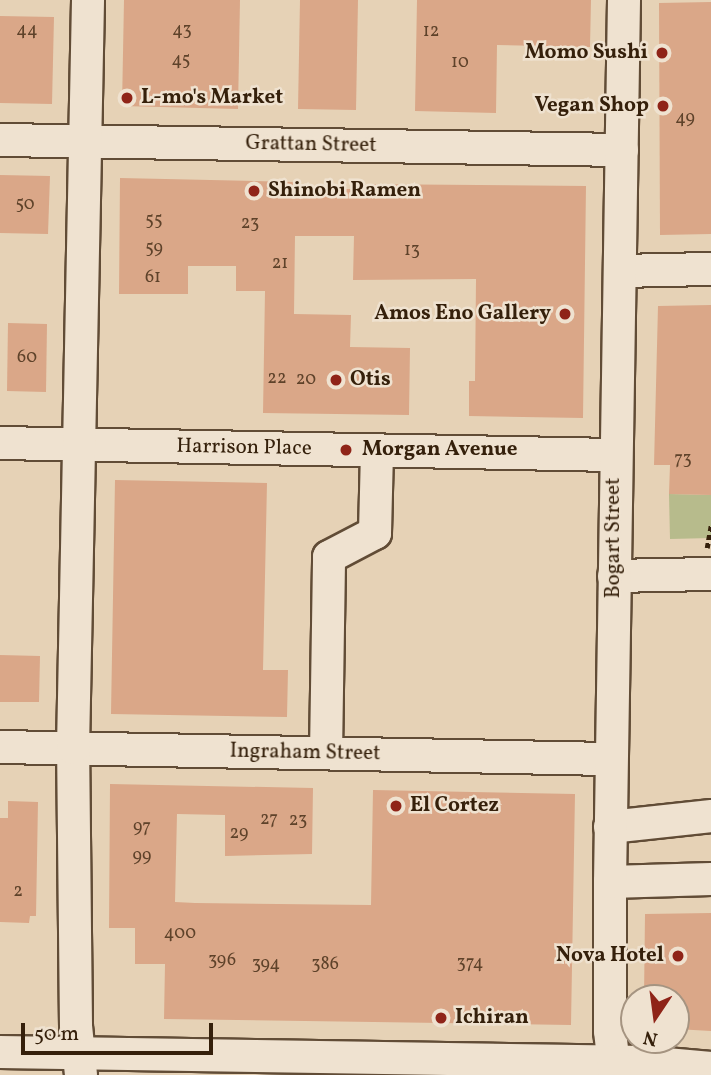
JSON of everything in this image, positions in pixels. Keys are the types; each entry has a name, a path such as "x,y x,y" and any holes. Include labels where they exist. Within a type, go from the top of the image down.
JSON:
{"street":[{"path":"80,1064 76,1026 73,748 88,0"},
{"name":"Bogart Street","path":"614,1068 610,1031 610,827 624,0"},
{"name":"Grattan Street","path":"0,140 622,150"},
{"path":"620,271 711,269"},
{"name":"Harrison Place","path":"0,443 615,455"},
{"path":"326,753 329,557 375,533 377,451"},
{"path":"614,576 708,563"},
{"name":"Ingraham Street","path":"0,747 611,759"},
{"path":"610,827 711,816"},
{"path":"610,882 711,880"},
{"path":"0,1053 80,1064 711,1068"},
{"path":"0,1053 9,1075"}],"path":[{"path":"708,563 711,525"}],"green space":[{"path":"669,494 711,495 711,538 670,539"}],"building":[{"path":"124,0 240,0 238,109 122,106"},
{"path":"300,0 358,0 356,110 298,109"},
{"path":"417,0 591,0 590,47 497,45 496,113 415,111"},
{"path":"711,2 711,234 660,235 659,3"},
{"path":"0,16 54,17 52,104 0,103"},
{"path":"0,175 50,176 48,234 0,233"},
{"path":"120,178 295,182 295,189 354,189 354,184 586,186 583,418 469,416 469,381 475,381 476,279 353,280 354,236 295,236 294,314 351,315 350,347 410,348 409,415 263,413 265,291 236,291 236,266 188,266 188,294 119,294"},
{"path":"711,305 711,495 669,494 670,465 654,465 658,306"},
{"path":"8,323 47,324 46,392 7,391"},
{"path":"115,480 267,483 263,670 288,670 287,717 111,714"},
{"path":"0,655 40,656 39,702 0,702"},
{"path":"110,784 313,788 312,854 225,856 225,815 177,814 175,902 195,903 371,905 373,790 575,794 571,1025 164,1019 165,964 135,964 135,928 109,928"},
{"path":"8,801 38,802 36,916 30,916 29,923 0,922 0,818 8,818"},
{"name":"Nova Hotel","path":"711,913 711,1031 690,1030 690,984 644,984 645,914"}],"place":[{"name":"Momo Sushi","path":"662,53"},
{"name":"L-mo's Market","path":"127,98"},
{"name":"Vegan Shop","path":"663,106"},
{"name":"Shinobi Ramen","path":"254,191"},
{"name":"Amos Eno Gallery","path":"565,314"},
{"name":"Otis","path":"336,380"},
{"name":"Morgan Avenue","path":"346,450"},
{"name":"El Cortez","path":"396,806"},
{"name":"Nova Hotel","path":"678,956"},
{"name":"Ichiran","path":"441,1018"}]}
